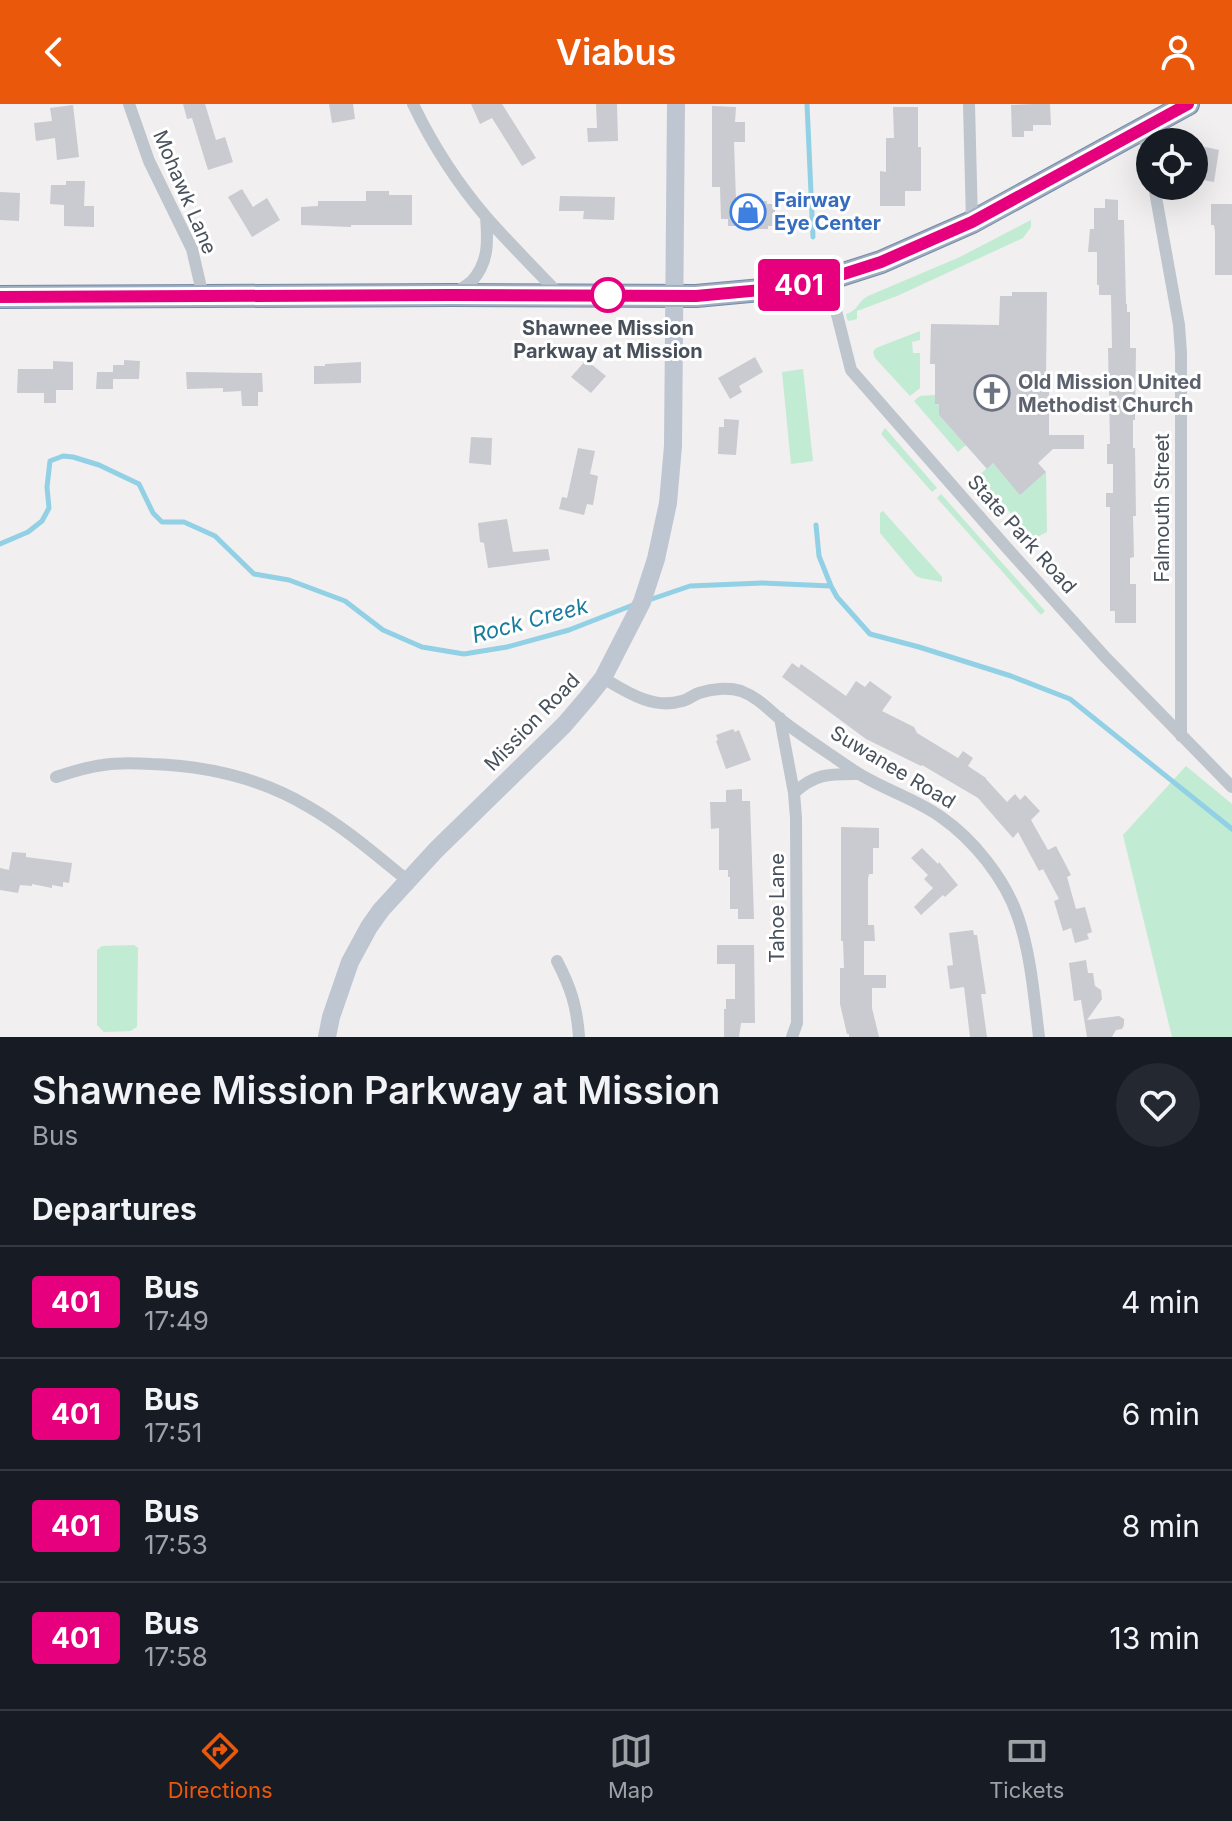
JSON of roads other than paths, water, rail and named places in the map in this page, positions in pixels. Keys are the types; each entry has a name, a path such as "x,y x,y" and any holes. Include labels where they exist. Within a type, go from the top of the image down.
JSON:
{"highway":[{"path":"1145,128 1188,104"},
{"path":"0,297 674,296 725,295 784,288 828,279 881,262 972,222 1136,133"}],"main road":[{"name":"Mission Road","path":"327,1037 350,962 381,910 407,880 564,725 606,673 642,602 660,544 668,503 673,446 676,104"}],"street":[{"name":"Mohawk Lane","path":"129,104 149,161 192,249 203,296"},
{"path":"413,104 453,173 486,217 560,295"},
{"path":"969,104 972,222"},
{"name":"Falmouth Street","path":"1157,200 1179,325 1181,353 1181,736"},
{"path":"452,295 472,281 485,258 489,243 486,217"},
{"name":"State Park Road","path":"828,279 851,370 1074,622 1232,787"},
{"name":"Suwanee Road","path":"606,673 639,699 663,703 682,701 700,693 722,689 740,691 762,701 780,718 859,774 943,818 982,856 1001,882 1016,912 1027,949 1039,1037"},
{"name":"Tahoe Lane","path":"780,718 794,793 797,842 797,1023 792,1037"},
{"path":"56,777 122,763 183,765 253,780 319,813 407,880"},
{"path":"794,793 819,776 859,774"},
{"path":"557,961 570,987 578,1014 579,1037"},
{"name":"Tahoe Lane","path":"797,1023 804,1037"}],"waterway":[{"path":"807,104 813,237"},
{"name":"Rock Creek","path":"0,544 28,532 42,521 49,508 47,487 50,461 63,456 99,465 139,484 153,513 162,522 184,522 215,536 254,574 289,580 345,601 383,630 422,647 464,654 507,647 569,630 633,605"},
{"path":"816,525 819,556 831,586"},
{"name":"Rock Creek","path":"646,601 690,586 762,583 831,586 870,634 1011,676 1070,699 1232,829"}],"place":[{"name":"Fairway Eye Center","path":"748,212"},
{"name":"Shawnee Mission Parkway at Mission","path":"608,295"},
{"name":"Old Mission United Methodist Church","path":"992,393"}]}
